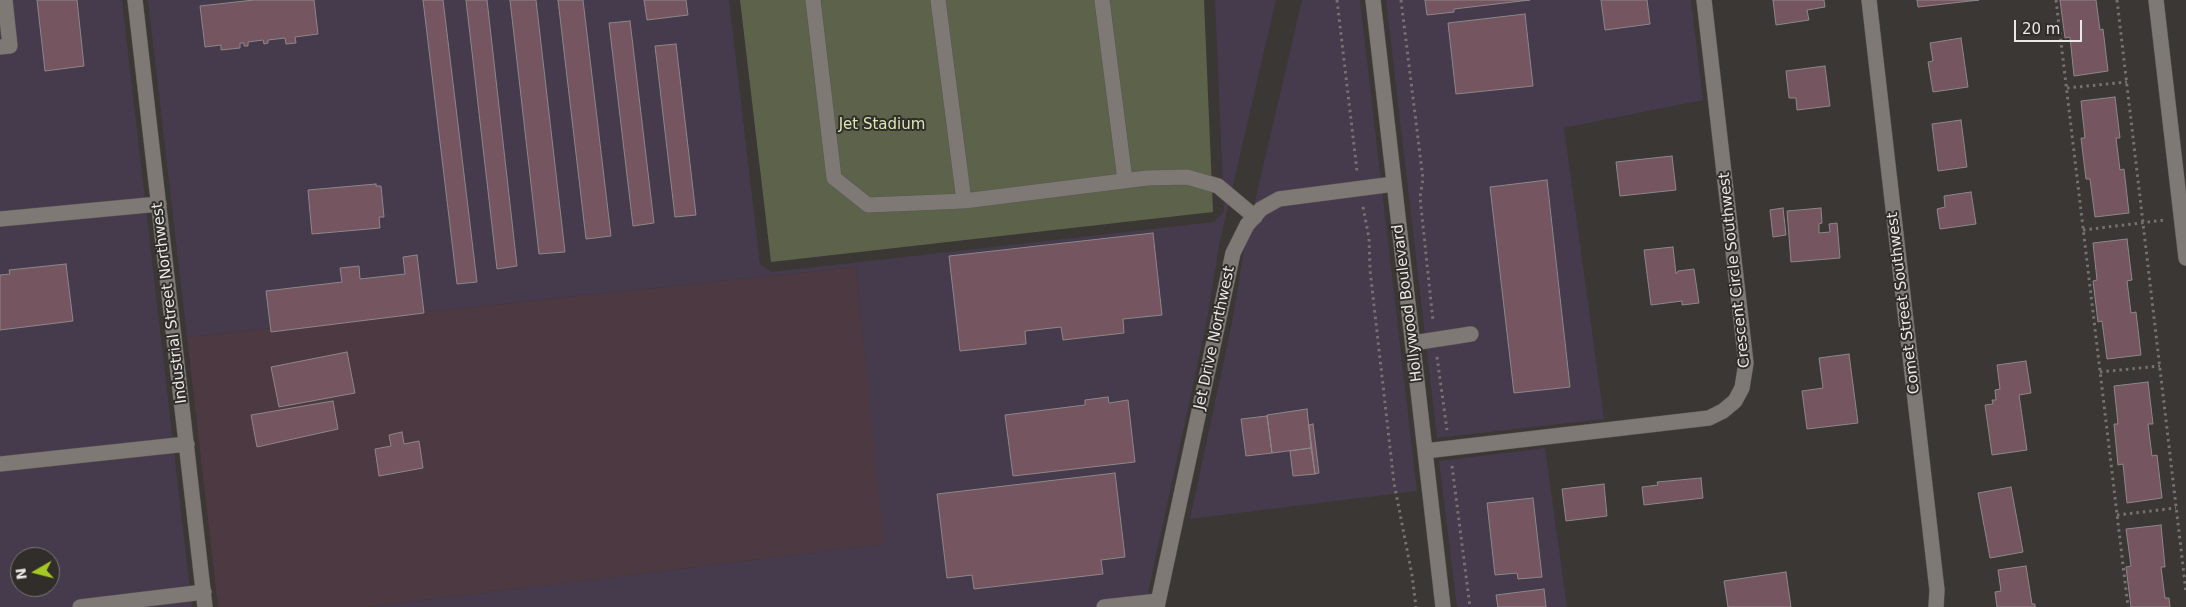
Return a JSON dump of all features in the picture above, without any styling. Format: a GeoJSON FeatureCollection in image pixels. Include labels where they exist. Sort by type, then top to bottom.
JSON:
{"type":"FeatureCollection","features":[{"type":"Feature","properties":{"kind":"street"},"geometry":{"type":"LineString","coordinates":[[0,47],[10,46],[5,0]]}},
{"type":"Feature","properties":{"kind":"street","name":"Industrial Street Northwest"},"geometry":{"type":"LineString","coordinates":[[135,0],[205,600]]}},
{"type":"Feature","properties":{"kind":"street"},"geometry":{"type":"LineString","coordinates":[[813,0],[834,178],[868,205],[964,201],[1125,180],[1187,177],[1218,186],[1255,217]]}},
{"type":"Feature","properties":{"kind":"street"},"geometry":{"type":"LineString","coordinates":[[938,0],[964,201]]}},
{"type":"Feature","properties":{"kind":"street"},"geometry":{"type":"LineString","coordinates":[[1102,0],[1125,180]]}},
{"type":"Feature","properties":{"kind":"street","name":"Hollywood Boulevard"},"geometry":{"type":"LineString","coordinates":[[1373,0],[1444,607]]}},
{"type":"Feature","properties":{"kind":"street","name":"Crescent Circle Southwest"},"geometry":{"type":"LineString","coordinates":[[1425,451],[1709,418],[1723,411],[1735,401],[1742,388],[1746,363],[1704,0]]}},
{"type":"Feature","properties":{"kind":"street","name":"Comet Street Southwest"},"geometry":{"type":"LineString","coordinates":[[1869,0],[1937,590],[1936,607]]}},
{"type":"Feature","properties":{"kind":"street"},"geometry":{"type":"LineString","coordinates":[[2156,0],[2186,258]]}},
{"type":"Feature","properties":{"kind":"street","name":"Jet Drive Northwest"},"geometry":{"type":"LineString","coordinates":[[1158,604],[1233,253],[1248,225],[1261,209],[1279,199],[1394,184]]}},
{"type":"Feature","properties":{"kind":"street"},"geometry":{"type":"LineString","coordinates":[[0,219],[159,204]]}},
{"type":"Feature","properties":{"kind":"street"},"geometry":{"type":"LineString","coordinates":[[1412,342],[1471,334]]}},
{"type":"Feature","properties":{"kind":"street"},"geometry":{"type":"LineString","coordinates":[[0,464],[187,444]]}},
{"type":"Feature","properties":{"kind":"street"},"geometry":{"type":"LineString","coordinates":[[80,607],[205,600]]}},
{"type":"Feature","properties":{"kind":"street"},"geometry":{"type":"LineString","coordinates":[[1104,607],[1158,604]]}},
{"type":"Feature","properties":{"kind":"path"},"geometry":{"type":"LineString","coordinates":[[1338,0],[1359,188],[1369,238],[1370,270],[1394,483],[1412,575],[1416,607]]}},
{"type":"Feature","properties":{"kind":"path"},"geometry":{"type":"LineString","coordinates":[[1401,0],[1422,179],[1420,197],[1435,339],[1470,607]]}},
{"type":"Feature","properties":{"kind":"path"},"geometry":{"type":"LineString","coordinates":[[2056,0],[2128,607]]}},
{"type":"Feature","properties":{"kind":"path"},"geometry":{"type":"LineString","coordinates":[[2117,0],[2186,592]]}},
{"type":"Feature","properties":{"kind":"path"},"geometry":{"type":"LineString","coordinates":[[2067,88],[2127,82]]}},
{"type":"Feature","properties":{"kind":"path"},"geometry":{"type":"LineString","coordinates":[[2083,230],[2167,219],[2182,222]]}},
{"type":"Feature","properties":{"kind":"path"},"geometry":{"type":"LineString","coordinates":[[2100,372],[2160,366]]}},
{"type":"Feature","properties":{"kind":"path"},"geometry":{"type":"LineString","coordinates":[[2117,515],[2176,508]]}},
{"type":"Feature","properties":{"kind":"path"},"geometry":{"type":"LineString","coordinates":[[2180,544],[2186,543]]}},
{"type":"Feature","properties":{"kind":"shaded area"},"geometry":{"type":"Polygon","coordinates":[[[0,0],[122,0],[192,607],[0,607],[0,0]]]}},
{"type":"Feature","properties":{"kind":"shaded area"},"geometry":{"type":"Polygon","coordinates":[[[148,0],[729,0],[760,264],[772,272],[1214,222],[1224,211],[1215,0],[1276,0],[1220,241],[1207,320],[1145,607],[367,607],[883,544],[856,267],[187,337],[148,0]]]}},
{"type":"Feature","properties":{"kind":"shaded area"},"geometry":{"type":"Polygon","coordinates":[[[1302,0],[1360,0],[1417,491],[1190,519],[1232,323],[1245,244],[1302,0]]]}},
{"type":"Feature","properties":{"kind":"shaded area"},"geometry":{"type":"Polygon","coordinates":[[[1386,0],[1691,0],[1703,100],[1564,128],[1604,419],[1437,438],[1386,0]]]}},
{"type":"Feature","properties":{"kind":"shaded area"},"geometry":{"type":"Polygon","coordinates":[[[856,267],[884,544],[368,607],[218,607],[187,337],[856,267]]]}},
{"type":"Feature","properties":{"kind":"shaded area"},"geometry":{"type":"Polygon","coordinates":[[[1545,448],[1567,607],[1457,607],[1439,461],[1545,448]]]}},
{"type":"Feature","properties":{"kind":"green space","name":"Jet Stadium"},"geometry":{"type":"Polygon","coordinates":[[[740,0],[1204,0],[1213,212],[771,262],[740,0]]]}},
{"type":"Feature","properties":{"kind":"building"},"geometry":{"type":"Polygon","coordinates":[[[37,0],[77,0],[84,66],[45,71],[37,0]]]}},
{"type":"Feature","properties":{"kind":"building"},"geometry":{"type":"Polygon","coordinates":[[[254,0],[314,0],[318,34],[295,37],[296,43],[286,44],[285,38],[268,40],[268,43],[264,44],[263,40],[248,42],[248,46],[240,43],[240,48],[221,50],[221,45],[205,47],[200,6],[254,0]]]}},
{"type":"Feature","properties":{"kind":"building"},"geometry":{"type":"Polygon","coordinates":[[[423,0],[443,0],[477,282],[457,284],[423,0]]]}},
{"type":"Feature","properties":{"kind":"building"},"geometry":{"type":"Polygon","coordinates":[[[466,0],[487,0],[517,266],[497,269],[466,0]]]}},
{"type":"Feature","properties":{"kind":"building"},"geometry":{"type":"Polygon","coordinates":[[[510,0],[536,0],[565,252],[539,254],[510,0]]]}},
{"type":"Feature","properties":{"kind":"building"},"geometry":{"type":"Polygon","coordinates":[[[558,0],[583,0],[611,236],[586,239],[558,0]]]}},
{"type":"Feature","properties":{"kind":"building"},"geometry":{"type":"Polygon","coordinates":[[[644,0],[686,0],[688,15],[647,20],[644,0]]]}},
{"type":"Feature","properties":{"kind":"building"},"geometry":{"type":"Polygon","coordinates":[[[1425,0],[1530,0],[1454,9],[1454,12],[1427,15],[1425,0]]]}},
{"type":"Feature","properties":{"kind":"building"},"geometry":{"type":"Polygon","coordinates":[[[1601,0],[1647,0],[1650,24],[1605,30],[1601,0]]]}},
{"type":"Feature","properties":{"kind":"building"},"geometry":{"type":"Polygon","coordinates":[[[1773,0],[1824,0],[1825,7],[1807,10],[1809,20],[1776,25],[1773,0]]]}},
{"type":"Feature","properties":{"kind":"building"},"geometry":{"type":"Polygon","coordinates":[[[1917,0],[1979,0],[1918,7],[1917,0]]]}},
{"type":"Feature","properties":{"kind":"building"},"geometry":{"type":"Polygon","coordinates":[[[2060,0],[2096,0],[2100,30],[2103,29],[2108,71],[2074,76],[2070,37],[2065,38],[2060,0]]]}},
{"type":"Feature","properties":{"kind":"building"},"geometry":{"type":"Polygon","coordinates":[[[1525,14],[1533,86],[1456,94],[1448,23],[1525,14]]]}},
{"type":"Feature","properties":{"kind":"building"},"geometry":{"type":"Polygon","coordinates":[[[630,21],[654,223],[633,226],[609,23],[630,21]]]}},
{"type":"Feature","properties":{"kind":"building"},"geometry":{"type":"Polygon","coordinates":[[[1961,38],[1968,87],[1933,92],[1928,62],[1933,61],[1930,43],[1961,38]]]}},
{"type":"Feature","properties":{"kind":"building"},"geometry":{"type":"Polygon","coordinates":[[[676,44],[696,215],[675,217],[655,46],[676,44]]]}},
{"type":"Feature","properties":{"kind":"building"},"geometry":{"type":"Polygon","coordinates":[[[1825,66],[1830,106],[1797,110],[1796,98],[1789,98],[1786,71],[1825,66]]]}},
{"type":"Feature","properties":{"kind":"building"},"geometry":{"type":"Polygon","coordinates":[[[2115,97],[2120,138],[2116,138],[2120,170],[2124,169],[2129,213],[2095,217],[2090,179],[2086,179],[2081,138],[2085,138],[2081,101],[2115,97]]]}},
{"type":"Feature","properties":{"kind":"building"},"geometry":{"type":"Polygon","coordinates":[[[1961,120],[1967,167],[1938,171],[1932,124],[1961,120]]]}},
{"type":"Feature","properties":{"kind":"building"},"geometry":{"type":"Polygon","coordinates":[[[1672,156],[1676,190],[1620,196],[1616,162],[1672,156]]]}},
{"type":"Feature","properties":{"kind":"building"},"geometry":{"type":"Polygon","coordinates":[[[1547,180],[1570,387],[1514,393],[1490,187],[1547,180]]]}},
{"type":"Feature","properties":{"kind":"building"},"geometry":{"type":"Polygon","coordinates":[[[376,184],[376,186],[381,186],[384,217],[379,217],[380,228],[312,234],[308,190],[376,184]]]}},
{"type":"Feature","properties":{"kind":"building"},"geometry":{"type":"Polygon","coordinates":[[[1971,192],[1976,224],[1940,229],[1937,209],[1945,207],[1944,196],[1971,192]]]}},
{"type":"Feature","properties":{"kind":"building"},"geometry":{"type":"Polygon","coordinates":[[[1783,208],[1786,235],[1773,237],[1770,210],[1783,208]]]}},
{"type":"Feature","properties":{"kind":"building"},"geometry":{"type":"Polygon","coordinates":[[[1821,208],[1822,223],[1819,224],[1819,233],[1830,232],[1829,224],[1837,223],[1840,258],[1791,262],[1787,211],[1821,208]]]}},
{"type":"Feature","properties":{"kind":"building"},"geometry":{"type":"Polygon","coordinates":[[[1153,233],[1162,315],[1123,319],[1124,333],[1063,340],[1061,327],[1025,331],[1026,344],[960,351],[949,256],[1153,233]]]}},
{"type":"Feature","properties":{"kind":"building"},"geometry":{"type":"Polygon","coordinates":[[[2127,239],[2132,280],[2127,281],[2131,313],[2136,312],[2141,355],[2107,359],[2102,321],[2098,322],[2093,281],[2097,280],[2093,243],[2127,239]]]}},
{"type":"Feature","properties":{"kind":"building"},"geometry":{"type":"Polygon","coordinates":[[[1673,247],[1676,274],[1678,271],[1694,269],[1699,303],[1682,305],[1682,301],[1651,305],[1644,250],[1673,247]]]}},
{"type":"Feature","properties":{"kind":"building"},"geometry":{"type":"Polygon","coordinates":[[[417,255],[424,313],[271,332],[266,291],[342,282],[340,268],[359,266],[360,279],[405,274],[403,257],[417,255]]]}},
{"type":"Feature","properties":{"kind":"building"},"geometry":{"type":"Polygon","coordinates":[[[66,264],[73,321],[0,330],[0,275],[10,274],[9,270],[66,264]]]}},
{"type":"Feature","properties":{"kind":"building"},"geometry":{"type":"Polygon","coordinates":[[[347,352],[355,393],[279,407],[271,367],[347,352]]]}},
{"type":"Feature","properties":{"kind":"building"},"geometry":{"type":"Polygon","coordinates":[[[1849,354],[1858,423],[1807,429],[1802,391],[1823,388],[1819,358],[1849,354]]]}},
{"type":"Feature","properties":{"kind":"building"},"geometry":{"type":"Polygon","coordinates":[[[2026,361],[2031,393],[2019,395],[2027,450],[1992,455],[1985,405],[1993,404],[1992,400],[1996,400],[1995,390],[2000,389],[1997,365],[2026,361]]]}},
{"type":"Feature","properties":{"kind":"building"},"geometry":{"type":"Polygon","coordinates":[[[2148,382],[2153,424],[2148,424],[2152,456],[2157,455],[2162,498],[2127,503],[2123,464],[2118,465],[2114,424],[2118,424],[2114,386],[2148,382]]]}},
{"type":"Feature","properties":{"kind":"building"},"geometry":{"type":"Polygon","coordinates":[[[1108,397],[1109,403],[1128,400],[1135,462],[1013,476],[1005,415],[1085,405],[1085,400],[1108,397]]]}},
{"type":"Feature","properties":{"kind":"building"},"geometry":{"type":"Polygon","coordinates":[[[333,401],[338,429],[257,447],[251,415],[333,401]]]}},
{"type":"Feature","properties":{"kind":"building"},"geometry":{"type":"Polygon","coordinates":[[[1307,409],[1311,448],[1272,453],[1267,415],[1307,409]]]}},
{"type":"Feature","properties":{"kind":"building"},"geometry":{"type":"Polygon","coordinates":[[[1267,416],[1272,453],[1246,456],[1241,419],[1267,416]]]}},
{"type":"Feature","properties":{"kind":"building"},"geometry":{"type":"Polygon","coordinates":[[[1313,424],[1319,473],[1315,474],[1309,425],[1313,424]]]}},
{"type":"Feature","properties":{"kind":"building"},"geometry":{"type":"Polygon","coordinates":[[[402,432],[404,444],[419,441],[423,468],[379,476],[375,449],[391,446],[389,435],[402,432]]]}},
{"type":"Feature","properties":{"kind":"building"},"geometry":{"type":"Polygon","coordinates":[[[1311,448],[1315,474],[1293,476],[1290,451],[1311,448]]]}},
{"type":"Feature","properties":{"kind":"building"},"geometry":{"type":"Polygon","coordinates":[[[1115,473],[1125,557],[1101,560],[1103,574],[974,589],[972,575],[947,578],[937,494],[1115,473]]]}},
{"type":"Feature","properties":{"kind":"building"},"geometry":{"type":"Polygon","coordinates":[[[1701,478],[1703,498],[1644,505],[1642,487],[1658,485],[1657,482],[1701,478]]]}},
{"type":"Feature","properties":{"kind":"building"},"geometry":{"type":"Polygon","coordinates":[[[1604,484],[1607,516],[1566,521],[1562,489],[1604,484]]]}},
{"type":"Feature","properties":{"kind":"building"},"geometry":{"type":"Polygon","coordinates":[[[2011,487],[2023,552],[1990,558],[1978,493],[2011,487]]]}},
{"type":"Feature","properties":{"kind":"building"},"geometry":{"type":"Polygon","coordinates":[[[1533,498],[1542,577],[1518,579],[1517,573],[1495,575],[1487,503],[1533,498]]]}},
{"type":"Feature","properties":{"kind":"building"},"geometry":{"type":"Polygon","coordinates":[[[2161,525],[2165,567],[2161,567],[2165,598],[2169,598],[2170,607],[2131,607],[2126,567],[2131,566],[2126,529],[2161,525]]]}},
{"type":"Feature","properties":{"kind":"building"},"geometry":{"type":"Polygon","coordinates":[[[2026,566],[2032,604],[2035,604],[2035,607],[1997,607],[1995,592],[2001,591],[1998,570],[2026,566]]]}},
{"type":"Feature","properties":{"kind":"building"},"geometry":{"type":"Polygon","coordinates":[[[1786,572],[1791,607],[1728,607],[1724,581],[1786,572]]]}},
{"type":"Feature","properties":{"kind":"building"},"geometry":{"type":"Polygon","coordinates":[[[1544,589],[1546,607],[1498,607],[1496,595],[1544,589]]]}}]}
